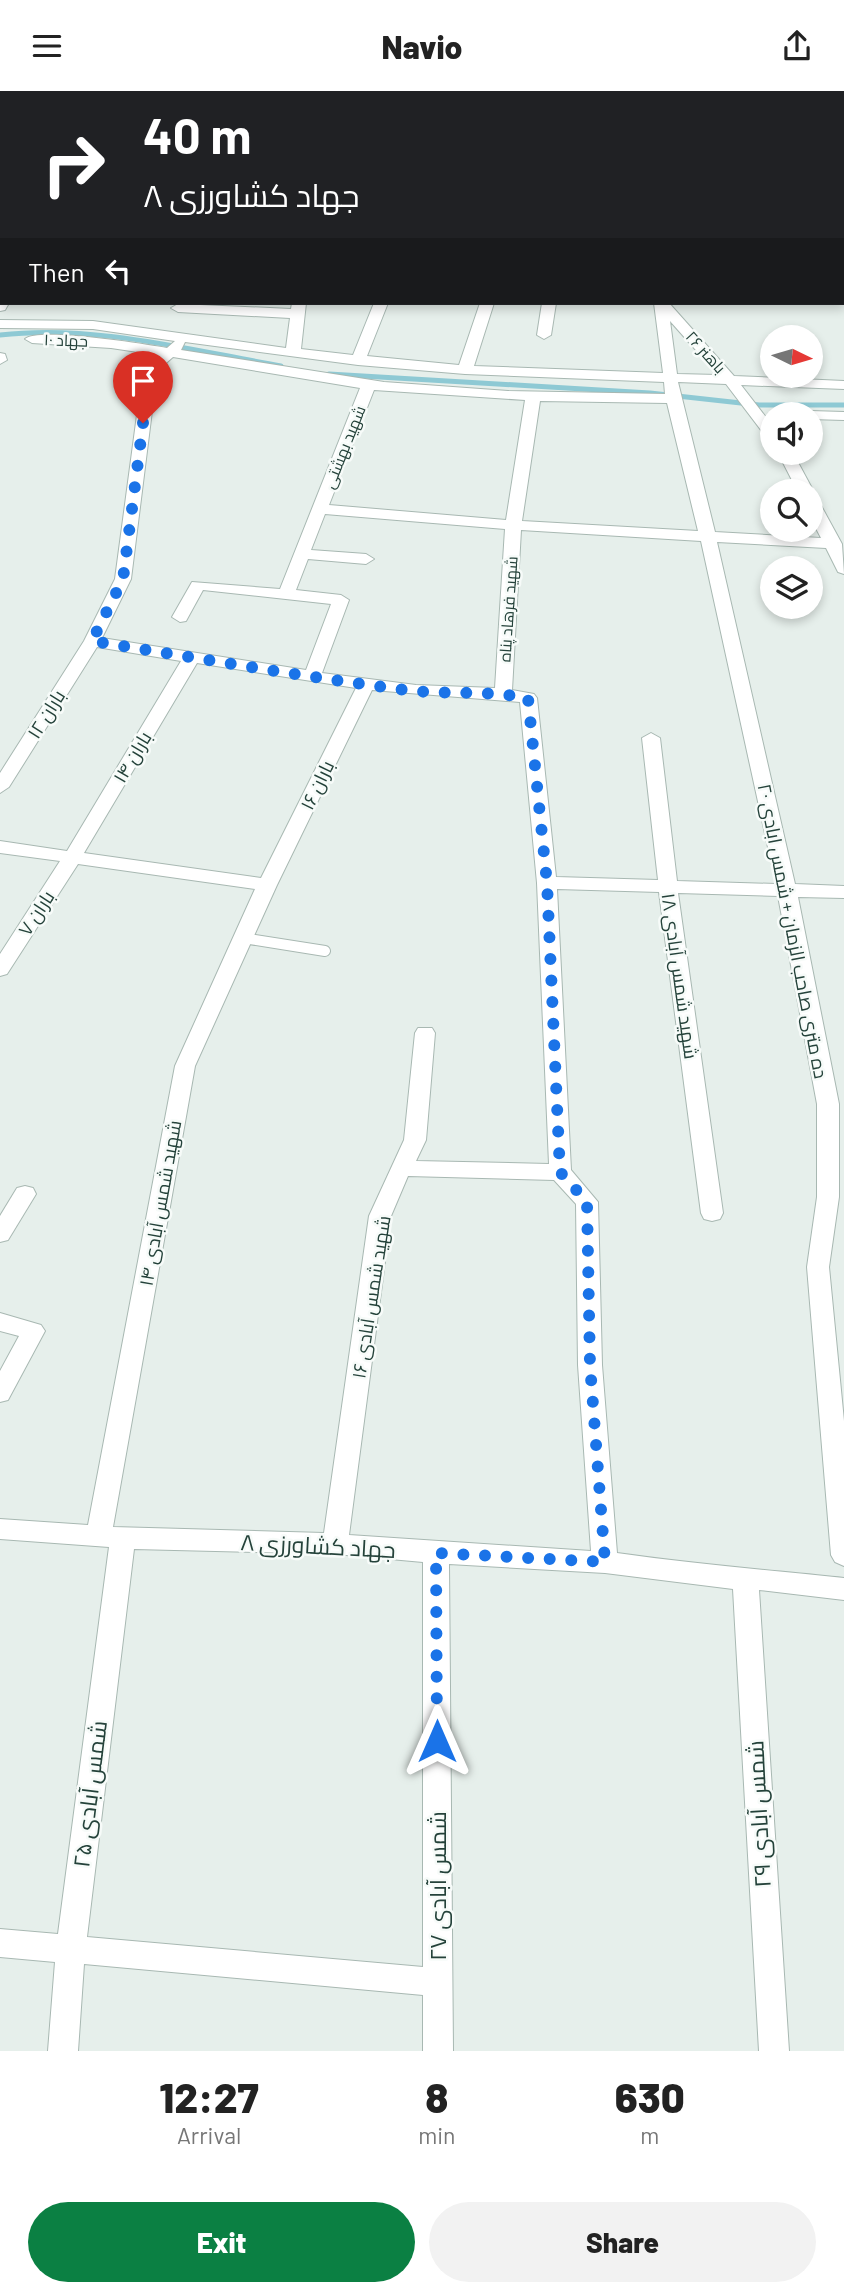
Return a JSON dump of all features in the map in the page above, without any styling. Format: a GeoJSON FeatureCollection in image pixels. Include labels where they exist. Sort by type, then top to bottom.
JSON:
{"type":"FeatureCollection","features":[{"type":"Feature","properties":{"kind":"street"},"geometry":{"type":"LineString","coordinates":[[358,361],[380,305]]}},
{"type":"Feature","properties":{"kind":"street"},"geometry":{"type":"LineString","coordinates":[[465,370],[486,305]]}},
{"type":"Feature","properties":{"kind":"street"},"geometry":{"type":"LineString","coordinates":[[544,335],[549,305]]}},
{"type":"Feature","properties":{"kind":"street","name":"ده متری صاحب الزمان + شمس ابادی ۲۰"},"geometry":{"type":"LineString","coordinates":[[661,305],[673,399],[709,538],[787,891],[828,1104],[828,1197],[818,1267],[844,1555]]}},
{"type":"Feature","properties":{"kind":"street","name":"باهنر ۲۶"},"geometry":{"type":"LineString","coordinates":[[663,305],[734,386],[844,385]]}},
{"type":"Feature","properties":{"kind":"street"},"geometry":{"type":"LineString","coordinates":[[178,308],[298,308],[293,353]]}},
{"type":"Feature","properties":{"kind":"street"},"geometry":{"type":"LineString","coordinates":[[0,324],[93,325],[358,361],[465,370],[669,377],[734,386],[760,420]]}},
{"type":"Feature","properties":{"kind":"street","name":"باران ۱۲"},"geometry":{"type":"LineString","coordinates":[[0,787],[92,641],[123,579],[150,370],[186,337]]}},
{"type":"Feature","properties":{"kind":"street","name":"جهاد ۱۰"},"geometry":{"type":"LineString","coordinates":[[0,338],[82,339],[173,351],[284,373],[369,384],[533,397],[673,399]]}},
{"type":"Feature","properties":{"kind":"street","name":"شهید بهشتی"},"geometry":{"type":"LineString","coordinates":[[286,594],[369,384]]}},
{"type":"Feature","properties":{"kind":"street","name":"شهید فرهاد پناه"},"geometry":{"type":"LineString","coordinates":[[503,693],[513,525],[533,397]]}},
{"type":"Feature","properties":{"kind":"street"},"geometry":{"type":"LineString","coordinates":[[753,412],[760,413]]}},
{"type":"Feature","properties":{"kind":"street"},"geometry":{"type":"LineString","coordinates":[[823,415],[844,416]]}},
{"type":"Feature","properties":{"kind":"street"},"geometry":{"type":"LineString","coordinates":[[319,509],[513,525],[834,544]]}},
{"type":"Feature","properties":{"kind":"street"},"geometry":{"type":"LineString","coordinates":[[823,524],[844,569]]}},
{"type":"Feature","properties":{"kind":"street"},"geometry":{"type":"LineString","coordinates":[[301,554],[366,559]]}},
{"type":"Feature","properties":{"kind":"street"},"geometry":{"type":"LineString","coordinates":[[180,618],[198,585],[341,600],[312,676]]}},
{"type":"Feature","properties":{"kind":"street"},"geometry":{"type":"LineString","coordinates":[[92,641],[366,685],[437,694],[503,693],[528,698],[547,883],[560,1172],[587,1202],[590,1365],[605,1562]]}},
{"type":"Feature","properties":{"kind":"street","name":"باران ۱۴"},"geometry":{"type":"LineString","coordinates":[[72,858],[192,657]]}},
{"type":"Feature","properties":{"kind":"street","name":"باران ۱۶"},"geometry":{"type":"LineString","coordinates":[[267,885],[366,685]]}},
{"type":"Feature","properties":{"kind":"street","name":"شهید شمس آبادی ۱۸"},"geometry":{"type":"LineString","coordinates":[[651,738],[668,888],[712,1213]]}},
{"type":"Feature","properties":{"kind":"street"},"geometry":{"type":"LineString","coordinates":[[0,847],[267,885]]}},
{"type":"Feature","properties":{"kind":"street","name":"باران ۷"},"geometry":{"type":"LineString","coordinates":[[0,969],[72,858]]}},
{"type":"Feature","properties":{"kind":"street"},"geometry":{"type":"LineString","coordinates":[[547,883],[844,892]]}},
{"type":"Feature","properties":{"kind":"street","name":"شهید شمس آبادی ۱۴"},"geometry":{"type":"LineString","coordinates":[[111,1537],[185,1066],[267,885]]}},
{"type":"Feature","properties":{"kind":"street","name":"شهید شمس آبادی ۱۶"},"geometry":{"type":"LineString","coordinates":[[335,1543],[380,1216],[415,1140],[425,1033]]}},
{"type":"Feature","properties":{"kind":"street"},"geometry":{"type":"LineString","coordinates":[[401,1168],[560,1172]]}},
{"type":"Feature","properties":{"kind":"street"},"geometry":{"type":"LineString","coordinates":[[0,1234],[24,1194]]}},
{"type":"Feature","properties":{"kind":"street"},"geometry":{"type":"LineString","coordinates":[[0,1322],[33,1331],[0,1393]]}},
{"type":"Feature","properties":{"kind":"street","name":"جهاد کشاورزی ۸"},"geometry":{"type":"LineString","coordinates":[[0,1529],[111,1537],[335,1543],[436,1553],[605,1562],[718,1578],[745,1578],[844,1589]]}},
{"type":"Feature","properties":{"kind":"street","name":"شمس آبادی ۲۵"},"geometry":{"type":"LineString","coordinates":[[63,2051],[111,1537]]}},
{"type":"Feature","properties":{"kind":"street","name":"شمس آبادی ۲۷"},"geometry":{"type":"LineString","coordinates":[[436,1553],[438,2051]]}},
{"type":"Feature","properties":{"kind":"street","name":"شمس آبادی ۲۹"},"geometry":{"type":"LineString","coordinates":[[745,1578],[774,2051]]}},
{"type":"Feature","properties":{"kind":"street"},"geometry":{"type":"LineString","coordinates":[[0,1943],[438,1982]]}},
{"type":"Feature","properties":{"kind":"lane"},"geometry":{"type":"LineString","coordinates":[[243,938],[325,951]]}},
{"type":"Feature","properties":{"kind":"waterway"},"geometry":{"type":"LineString","coordinates":[[0,335],[70,333],[106,336],[177,346],[281,366]]}},
{"type":"Feature","properties":{"kind":"waterway"},"geometry":{"type":"LineString","coordinates":[[329,374],[650,393],[759,405],[844,405]]}},
{"type":"Feature","properties":{"kind":"route"},"geometry":{"type":"LineString","coordinates":[[143,423],[123,579],[92,641],[366,685],[437,694],[503,693],[528,698],[547,883],[560,1172],[587,1202],[590,1365],[605,1562],[436,1553],[437,1741]]}}]}
